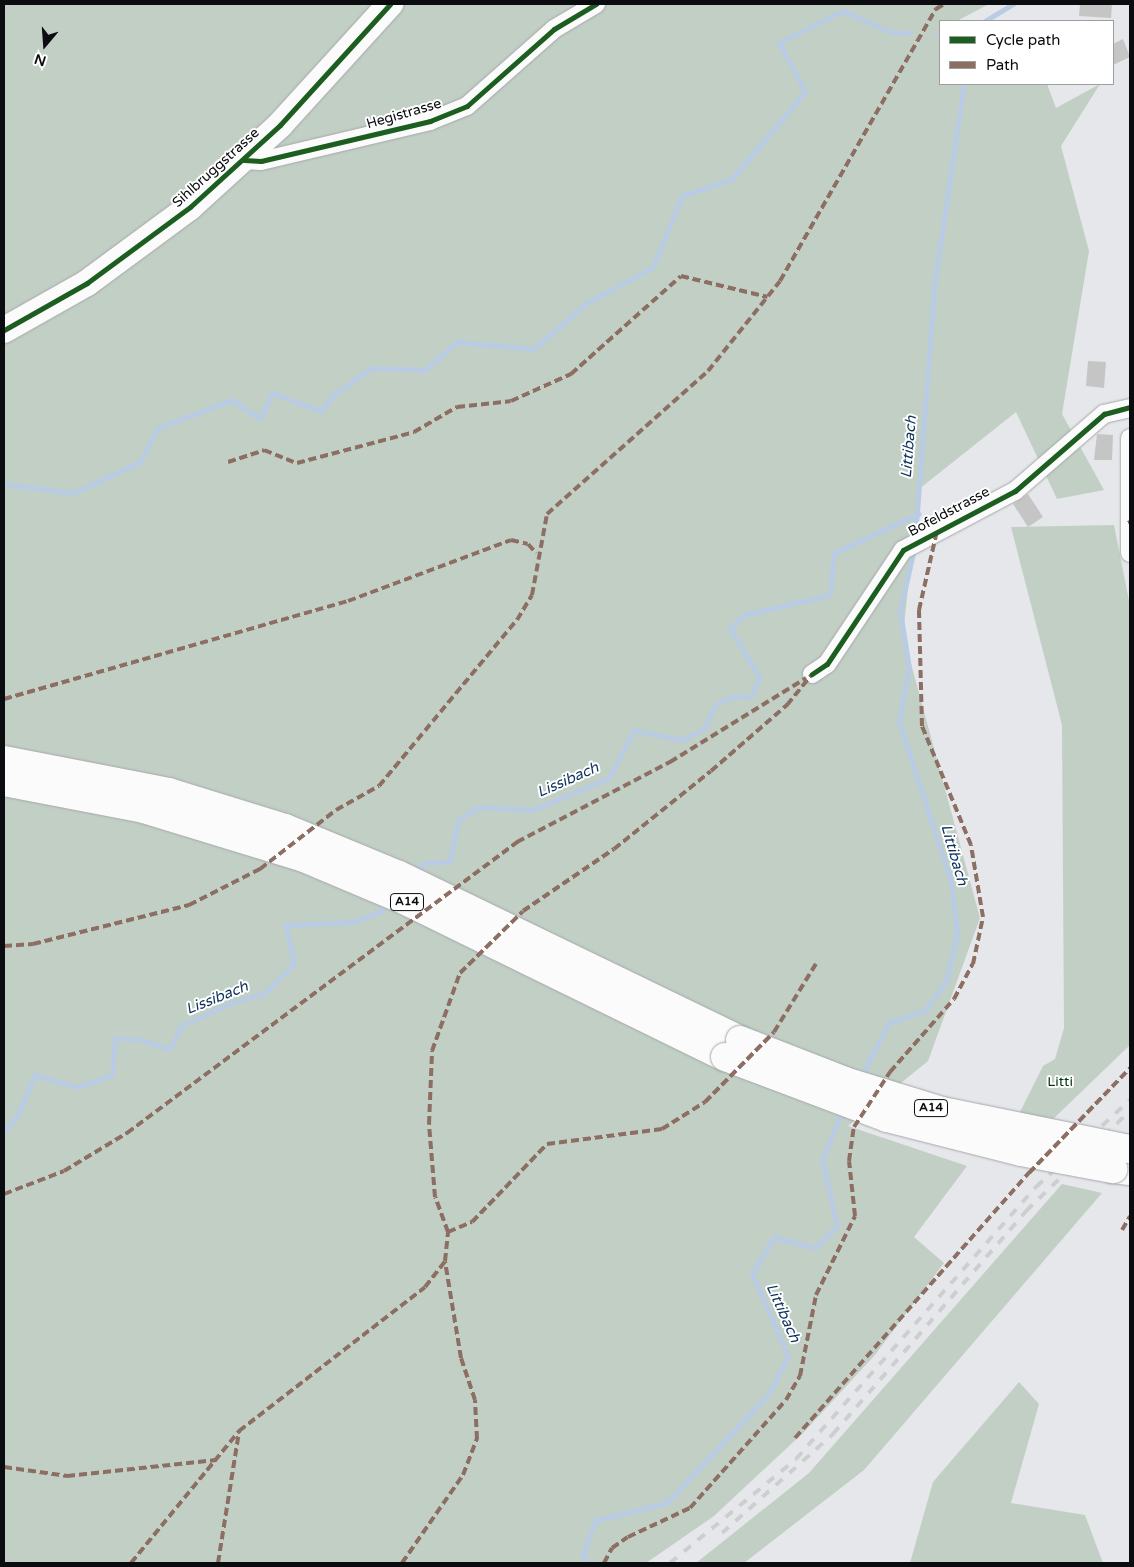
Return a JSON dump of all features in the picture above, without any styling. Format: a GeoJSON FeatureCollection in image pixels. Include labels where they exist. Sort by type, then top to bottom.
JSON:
{"type":"FeatureCollection","features":[{"type":"Feature","properties":{"kind":"highway","name":"A14"},"geometry":{"type":"LineString","coordinates":[[4,760],[169,792],[276,837],[408,902],[551,961],[732,1049],[887,1118],[1021,1152],[1126,1159]]}},
{"type":"Feature","properties":{"kind":"highway","name":"A14"},"geometry":{"type":"LineString","coordinates":[[4,782],[276,837]]}},
{"type":"Feature","properties":{"kind":"main road","name":"Sihlbruggstrasse"},"geometry":{"type":"LineString","coordinates":[[4,330],[146,242],[244,160],[390,4]]}},
{"type":"Feature","properties":{"kind":"street","name":"Hegistrasse"},"geometry":{"type":"LineString","coordinates":[[244,160],[261,161],[430,122],[467,106],[554,29],[596,4]]}},
{"type":"Feature","properties":{"kind":"street"},"geometry":{"type":"LineString","coordinates":[[1130,408],[1130,419]]}},
{"type":"Feature","properties":{"kind":"street","name":"Bofeldstrasse"},"geometry":{"type":"LineString","coordinates":[[812,674],[827,664],[903,550],[926,536],[1015,491],[1104,414],[1130,408]]}},
{"type":"Feature","properties":{"kind":"street"},"geometry":{"type":"LineString","coordinates":[[1130,438],[1130,553]]}},
{"type":"Feature","properties":{"kind":"green space"},"geometry":{"type":"Polygon","coordinates":[[[4,4],[989,4],[959,20],[939,20],[939,85],[1047,85],[1056,108],[1099,85],[1061,146],[1089,251],[1062,414],[1104,490],[1057,499],[1016,412],[919,489],[903,634],[980,918],[928,1061],[848,1126],[967,1166],[914,1237],[944,1263],[874,1356],[803,1433],[714,1516],[646,1563],[4,1563],[4,4]]]}},
{"type":"Feature","properties":{"kind":"green space","name":"Litti"},"geometry":{"type":"Polygon","coordinates":[[[1114,525],[1130,606],[1130,1045],[1052,1120],[1019,1114],[1043,1066],[1055,1059],[1064,1028],[1062,725],[1011,527],[1114,525]]]}},
{"type":"Feature","properties":{"kind":"green space"},"geometry":{"type":"Polygon","coordinates":[[[1062,1184],[1102,1193],[864,1470],[744,1563],[696,1563],[809,1473],[1062,1184]]]}},
{"type":"Feature","properties":{"kind":"green space"},"geometry":{"type":"Polygon","coordinates":[[[1019,1382],[1039,1404],[1011,1503],[1085,1515],[1103,1563],[910,1563],[933,1482],[1019,1382]]]}},
{"type":"Feature","properties":{"kind":"building"},"geometry":{"type":"Polygon","coordinates":[[[1080,4],[1112,4],[1111,18],[1079,16],[1080,4]]]}},
{"type":"Feature","properties":{"kind":"building"},"geometry":{"type":"Polygon","coordinates":[[[1123,39],[1130,57],[1114,65],[1114,44],[1123,39]]]}},
{"type":"Feature","properties":{"kind":"building"},"geometry":{"type":"Polygon","coordinates":[[[1088,361],[1106,362],[1104,388],[1086,386],[1088,361]]]}},
{"type":"Feature","properties":{"kind":"building"},"geometry":{"type":"Polygon","coordinates":[[[1097,434],[1113,435],[1112,460],[1094,460],[1097,434]]]}},
{"type":"Feature","properties":{"kind":"building"},"geometry":{"type":"Polygon","coordinates":[[[1028,494],[1043,517],[1028,527],[1013,504],[1028,494]]]}},
{"type":"Feature","properties":{"kind":"waterway","name":"Littibach"},"geometry":{"type":"LineString","coordinates":[[987,20],[1013,4]]}},
{"type":"Feature","properties":{"kind":"waterway"},"geometry":{"type":"LineString","coordinates":[[4,484],[73,493],[140,462],[158,428],[232,400],[260,418],[273,393],[321,411],[335,394],[372,368],[425,370],[457,342],[534,349],[587,303],[653,267],[682,196],[732,179],[805,92],[779,43],[843,11],[891,32],[909,33]]}},
{"type":"Feature","properties":{"kind":"waterway","name":"Littibach"},"geometry":{"type":"LineString","coordinates":[[915,538],[935,280],[964,85]]}},
{"type":"Feature","properties":{"kind":"waterway","name":"Lissibach"},"geometry":{"type":"LineString","coordinates":[[415,873],[424,863],[450,861],[458,821],[479,807],[533,810],[609,778],[634,730],[682,740],[704,729],[716,704],[736,696],[751,697],[759,677],[730,629],[744,615],[830,595],[834,553],[918,514]]}},
{"type":"Feature","properties":{"kind":"waterway","name":"Littibach"},"geometry":{"type":"LineString","coordinates":[[861,1076],[889,1023],[925,1010],[946,982],[957,935],[951,882],[899,722],[909,668],[900,611],[914,549]]}},
{"type":"Feature","properties":{"kind":"waterway","name":"Lissibach"},"geometry":{"type":"LineString","coordinates":[[4,1132],[18,1115],[35,1075],[78,1087],[112,1075],[115,1038],[142,1040],[170,1049],[181,1026],[231,1003],[265,993],[294,964],[286,925],[353,922],[381,911],[388,903]]}},
{"type":"Feature","properties":{"kind":"waterway","name":"Littibach"},"geometry":{"type":"LineString","coordinates":[[587,1563],[583,1555],[596,1520],[667,1503],[770,1392],[788,1356],[752,1274],[774,1237],[815,1248],[837,1226],[822,1160],[842,1112]]}},
{"type":"Feature","properties":{"kind":"railway"},"geometry":{"type":"LineString","coordinates":[[670,1563],[796,1459],[1036,1187],[1130,1100]]}},
{"type":"Feature","properties":{"kind":"railway"},"geometry":{"type":"LineString","coordinates":[[722,1533],[833,1434],[1026,1211],[1130,1111]]}},
{"type":"Feature","properties":{"kind":"marked path"},"geometry":{"type":"LineString","coordinates":[[4,946],[33,944],[189,905],[260,869],[336,810],[379,786],[517,620],[532,595],[547,514],[708,371],[780,281],[936,9],[944,4]]}},
{"type":"Feature","properties":{"kind":"marked path"},"geometry":{"type":"LineString","coordinates":[[228,462],[264,450],[297,463],[414,432],[457,407],[511,401],[571,374],[681,276],[768,297]]}},
{"type":"Feature","properties":{"kind":"marked path"},"geometry":{"type":"LineString","coordinates":[[604,1563],[612,1548],[628,1537],[690,1508],[786,1400],[800,1376],[816,1295],[855,1216],[849,1161],[854,1127],[890,1072],[954,999],[973,964],[983,917],[971,845],[922,726],[919,610],[937,531]]}},
{"type":"Feature","properties":{"kind":"marked path"},"geometry":{"type":"LineString","coordinates":[[4,699],[348,601],[511,540],[528,544],[536,553]]}},
{"type":"Feature","properties":{"kind":"marked path"},"geometry":{"type":"LineString","coordinates":[[131,1563],[239,1431],[425,1287],[445,1261],[448,1232],[435,1197],[429,1124],[432,1051],[460,973],[523,911],[614,849],[711,771],[787,705],[812,674]]}},
{"type":"Feature","properties":{"kind":"marked path"},"geometry":{"type":"LineString","coordinates":[[4,1194],[64,1171],[127,1133],[517,842],[670,762],[806,678]]}},
{"type":"Feature","properties":{"kind":"marked path"},"geometry":{"type":"LineString","coordinates":[[448,1232],[472,1222],[547,1144],[662,1129],[705,1102],[774,1032],[817,962]]}},
{"type":"Feature","properties":{"kind":"marked path"},"geometry":{"type":"LineString","coordinates":[[795,1438],[1029,1173],[1130,1068]]}},
{"type":"Feature","properties":{"kind":"marked path"},"geometry":{"type":"LineString","coordinates":[[1122,1230],[1130,1216]]}},
{"type":"Feature","properties":{"kind":"marked path"},"geometry":{"type":"LineString","coordinates":[[402,1563],[463,1475],[477,1439],[475,1400],[461,1358],[445,1261]]}},
{"type":"Feature","properties":{"kind":"marked path"},"geometry":{"type":"LineString","coordinates":[[218,1563],[239,1432]]}},
{"type":"Feature","properties":{"kind":"marked path"},"geometry":{"type":"LineString","coordinates":[[4,1467],[67,1476],[216,1460]]}},
{"type":"Feature","properties":{"kind":"cycle path"},"geometry":{"type":"LineString","coordinates":[[4,330],[87,283],[190,207],[280,125],[390,4]]}},
{"type":"Feature","properties":{"kind":"cycle path"},"geometry":{"type":"LineString","coordinates":[[244,160],[261,161],[430,121],[467,106],[554,29],[596,4]]}},
{"type":"Feature","properties":{"kind":"cycle path"},"geometry":{"type":"LineString","coordinates":[[812,674],[827,664],[903,550],[1015,491],[1104,414],[1130,407]]}}]}
